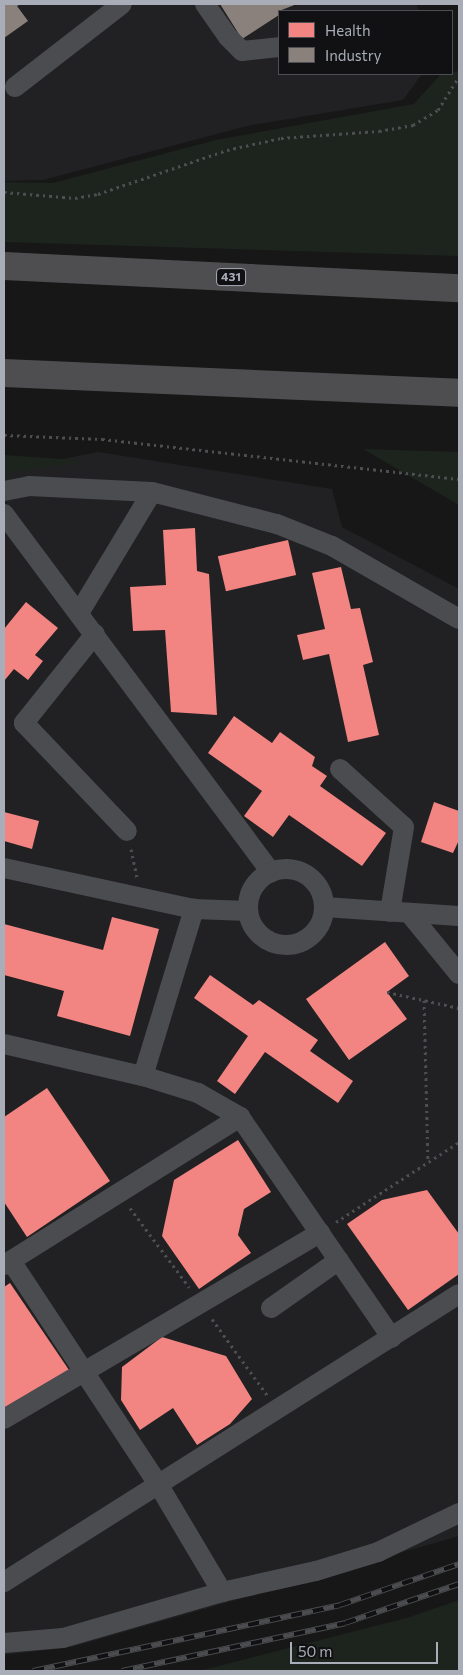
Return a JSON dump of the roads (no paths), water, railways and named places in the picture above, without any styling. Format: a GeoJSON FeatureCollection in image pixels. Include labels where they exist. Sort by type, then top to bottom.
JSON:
{"type":"FeatureCollection","features":[{"type":"Feature","properties":{"kind":"highway","name":"431"},"geometry":{"type":"LineString","coordinates":[[4,266],[459,288]]}},
{"type":"Feature","properties":{"kind":"highway"},"geometry":{"type":"LineString","coordinates":[[4,373],[459,393]]}},
{"type":"Feature","properties":{"kind":"street"},"geometry":{"type":"LineString","coordinates":[[15,87],[122,4]]}},
{"type":"Feature","properties":{"kind":"street"},"geometry":{"type":"LineString","coordinates":[[205,4],[228,37],[242,51],[278,47]]}},
{"type":"Feature","properties":{"kind":"street"},"geometry":{"type":"LineString","coordinates":[[4,491],[29,486],[152,492],[277,524],[332,546],[459,619]]}},
{"type":"Feature","properties":{"kind":"street"},"geometry":{"type":"LineString","coordinates":[[79,613],[152,492]]}},
{"type":"Feature","properties":{"kind":"street"},"geometry":{"type":"LineString","coordinates":[[4,514],[271,872]]}},
{"type":"Feature","properties":{"kind":"street"},"geometry":{"type":"LineString","coordinates":[[95,634],[24,723],[127,831]]}},
{"type":"Feature","properties":{"kind":"street"},"geometry":{"type":"LineString","coordinates":[[340,769],[404,827],[400,912],[459,974]]}},
{"type":"Feature","properties":{"kind":"street"},"geometry":{"type":"LineString","coordinates":[[4,868],[194,908],[248,911]]}},
{"type":"Feature","properties":{"kind":"street"},"geometry":{"type":"LineString","coordinates":[[295,870],[306,874],[322,894],[324,907],[316,931],[294,944],[269,941],[259,934],[248,911],[253,888],[271,872],[295,870]]}},
{"type":"Feature","properties":{"kind":"street"},"geometry":{"type":"LineString","coordinates":[[324,907],[459,916]]}},
{"type":"Feature","properties":{"kind":"street"},"geometry":{"type":"LineString","coordinates":[[143,1076],[194,908]]}},
{"type":"Feature","properties":{"kind":"street"},"geometry":{"type":"LineString","coordinates":[[4,1044],[143,1076],[198,1093],[240,1117],[392,1338]]}},
{"type":"Feature","properties":{"kind":"street"},"geometry":{"type":"LineString","coordinates":[[222,1592],[158,1484],[85,1373],[8,1263],[240,1117]]}},
{"type":"Feature","properties":{"kind":"street"},"geometry":{"type":"LineString","coordinates":[[4,1420],[320,1233]]}},
{"type":"Feature","properties":{"kind":"street"},"geometry":{"type":"LineString","coordinates":[[271,1308],[339,1260]]}},
{"type":"Feature","properties":{"kind":"street"},"geometry":{"type":"LineString","coordinates":[[4,1582],[459,1294]]}},
{"type":"Feature","properties":{"kind":"street"},"geometry":{"type":"LineString","coordinates":[[4,1643],[63,1638],[222,1592],[316,1571],[378,1552],[459,1513]]}},
{"type":"Feature","properties":{"kind":"railway"},"geometry":{"type":"LineString","coordinates":[[33,1671],[340,1605],[459,1564]]}},
{"type":"Feature","properties":{"kind":"railway"},"geometry":{"type":"LineString","coordinates":[[122,1671],[345,1623],[459,1584]]}}]}
